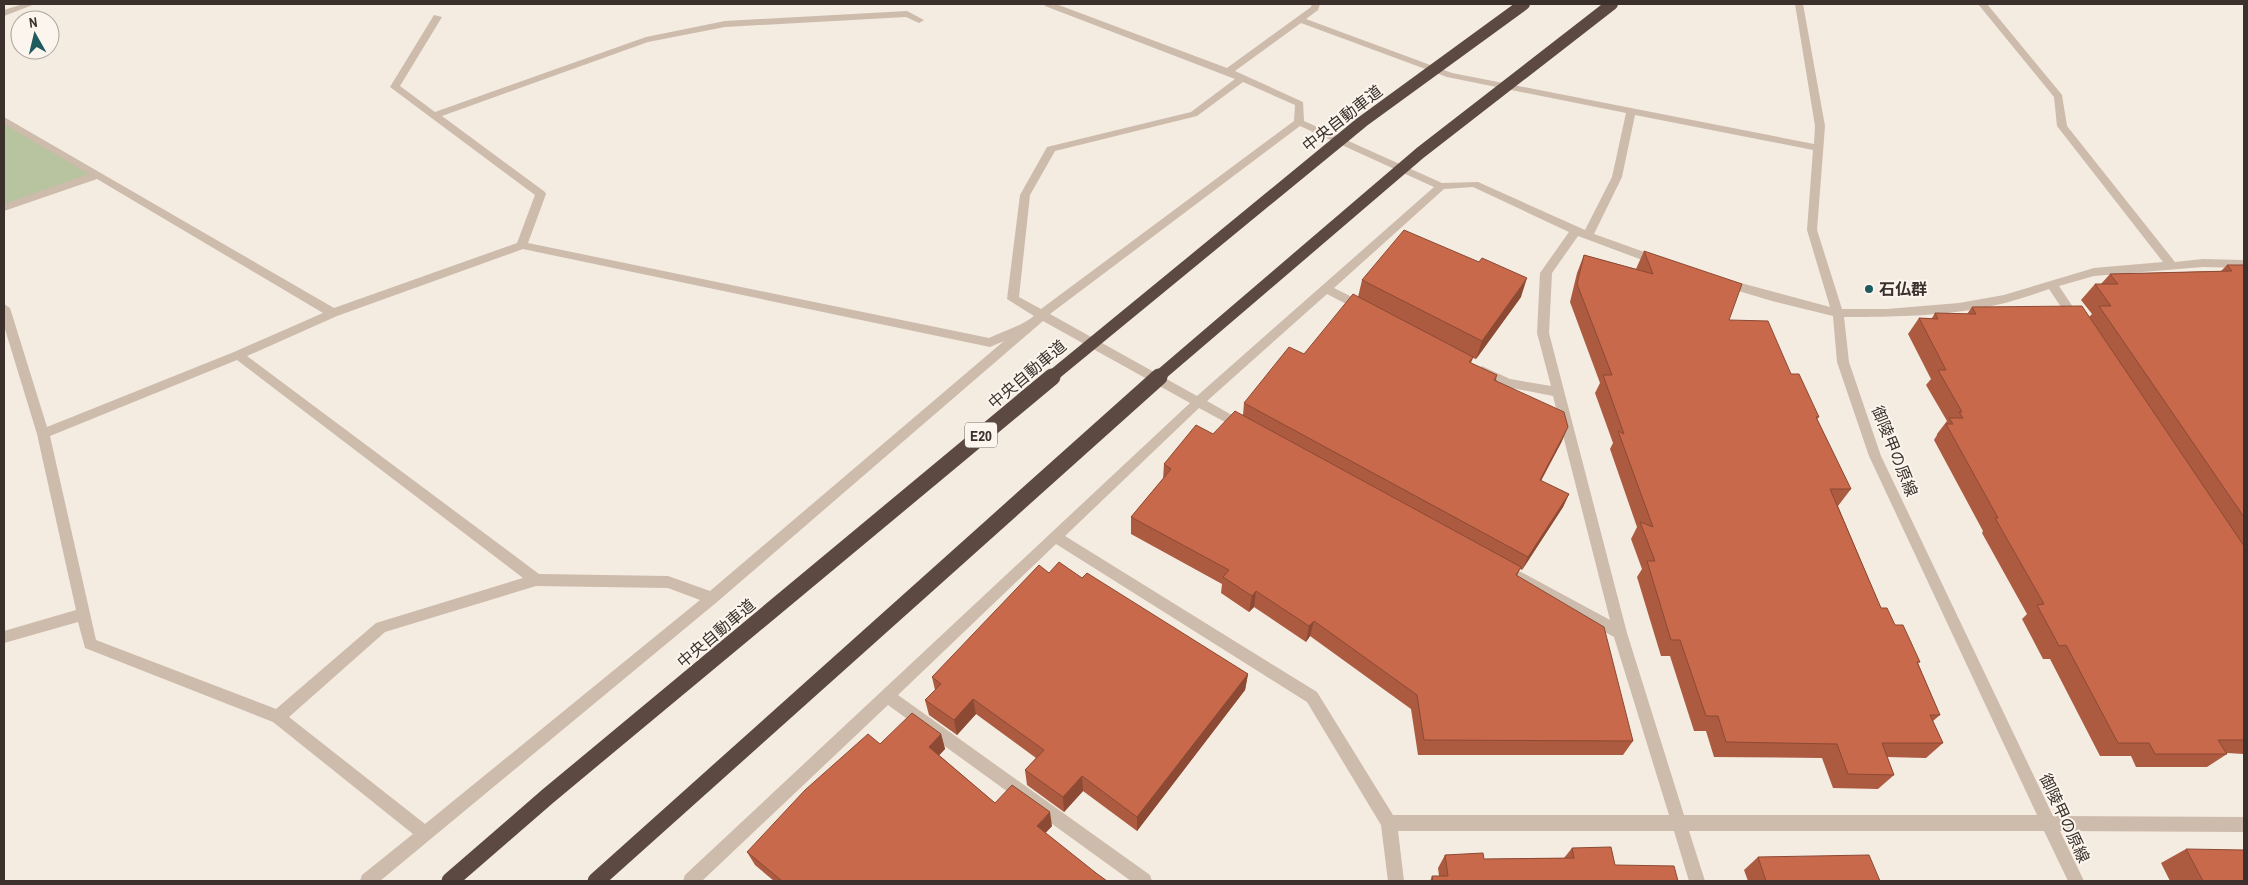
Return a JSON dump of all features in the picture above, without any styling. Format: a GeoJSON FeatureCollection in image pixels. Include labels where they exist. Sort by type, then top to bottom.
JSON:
{"type":"FeatureCollection","features":[{"type":"Feature","properties":{"kind":"highway","name":"中央自動車道"},"geometry":{"type":"LineString","coordinates":[[450,881],[548,796],[1061,368],[1339,141],[1524,4]]}},
{"type":"Feature","properties":{"kind":"highway"},"geometry":{"type":"LineString","coordinates":[[596,881],[1146,387],[1420,154],[1612,4]]}},
{"type":"Feature","properties":{"kind":"street"},"geometry":{"type":"LineString","coordinates":[[4,13],[31,4]]}},
{"type":"Feature","properties":{"kind":"street"},"geometry":{"type":"LineString","coordinates":[[368,881],[712,598],[1043,314],[1299,122],[1300,104],[1228,72],[1048,4]]}},
{"type":"Feature","properties":{"kind":"street"},"geometry":{"type":"LineString","coordinates":[[1228,72],[1315,8],[1316,4]]}},
{"type":"Feature","properties":{"kind":"street","name":"御陵甲の原線"},"geometry":{"type":"LineString","coordinates":[[1799,4],[1820,126],[1812,230],[1838,313],[1843,362],[1875,456],[2076,881]]}},
{"type":"Feature","properties":{"kind":"street"},"geometry":{"type":"LineString","coordinates":[[1982,4],[2058,98],[2062,126],[2172,266]]}},
{"type":"Feature","properties":{"kind":"street"},"geometry":{"type":"LineString","coordinates":[[436,115],[646,40],[725,24],[907,14],[919,20]]}},
{"type":"Feature","properties":{"kind":"street"},"geometry":{"type":"LineString","coordinates":[[437,17],[395,87],[436,115],[541,194],[522,245]]}},
{"type":"Feature","properties":{"kind":"street"},"geometry":{"type":"LineString","coordinates":[[1300,19],[1450,76],[1818,148]]}},
{"type":"Feature","properties":{"kind":"street"},"geometry":{"type":"LineString","coordinates":[[1242,78],[1194,114],[1051,149],[1025,195],[1013,299],[1250,430]]}},
{"type":"Feature","properties":{"kind":"street"},"geometry":{"type":"LineString","coordinates":[[1631,111],[1617,178],[1582,233],[1546,273],[1543,333],[1620,633],[1698,881]]}},
{"type":"Feature","properties":{"kind":"street"},"geometry":{"type":"LineString","coordinates":[[4,120],[333,313]]}},
{"type":"Feature","properties":{"kind":"street"},"geometry":{"type":"LineString","coordinates":[[1299,122],[1441,186],[1474,184],[1582,233],[1669,264]]}},
{"type":"Feature","properties":{"kind":"street"},"geometry":{"type":"LineString","coordinates":[[4,208],[97,176]]}},
{"type":"Feature","properties":{"kind":"street"},"geometry":{"type":"LineString","coordinates":[[691,881],[1198,402],[1441,186]]}},
{"type":"Feature","properties":{"kind":"street"},"geometry":{"type":"LineString","coordinates":[[43,434],[238,355],[333,313],[522,245],[990,344],[1043,314]]}},
{"type":"Feature","properties":{"kind":"street"},"geometry":{"type":"LineString","coordinates":[[1716,280],[1772,298],[1838,313],[1886,313],[1959,307],[2004,299],[2053,286],[2094,272],[2203,263],[2244,264]]}},
{"type":"Feature","properties":{"kind":"street"},"geometry":{"type":"LineString","coordinates":[[2053,286],[2080,327]]}},
{"type":"Feature","properties":{"kind":"street"},"geometry":{"type":"LineString","coordinates":[[1324,288],[1377,315]]}},
{"type":"Feature","properties":{"kind":"street"},"geometry":{"type":"LineString","coordinates":[[4,308],[43,434],[90,644],[278,717],[425,834]]}},
{"type":"Feature","properties":{"kind":"street"},"geometry":{"type":"LineString","coordinates":[[238,355],[536,580]]}},
{"type":"Feature","properties":{"kind":"street"},"geometry":{"type":"LineString","coordinates":[[1472,365],[1507,383],[1558,392]]}},
{"type":"Feature","properties":{"kind":"street"},"geometry":{"type":"LineString","coordinates":[[1055,537],[1312,697],[1389,823],[1396,881]]}},
{"type":"Feature","properties":{"kind":"street"},"geometry":{"type":"LineString","coordinates":[[1500,567],[1620,633]]}},
{"type":"Feature","properties":{"kind":"street"},"geometry":{"type":"LineString","coordinates":[[278,717],[381,627],[536,580],[668,582],[712,598]]}},
{"type":"Feature","properties":{"kind":"street"},"geometry":{"type":"LineString","coordinates":[[4,637],[84,614]]}},
{"type":"Feature","properties":{"kind":"street"},"geometry":{"type":"LineString","coordinates":[[887,696],[1144,881]]}},
{"type":"Feature","properties":{"kind":"street"},"geometry":{"type":"LineString","coordinates":[[1389,823],[2047,823],[2244,825]]}},
{"type":"Feature","properties":{"kind":"green space"},"geometry":{"type":"Polygon","coordinates":[[[4,120],[97,175],[4,208],[4,120]]]}},
{"type":"Feature","properties":{"kind":"building"},"geometry":{"type":"Polygon","coordinates":[[[1404,230],[1479,262],[1482,258],[1527,278],[1482,341],[1362,280],[1404,230]]]}},
{"type":"Feature","properties":{"kind":"building"},"geometry":{"type":"Polygon","coordinates":[[[1644,251],[1742,284],[1729,320],[1768,321],[1791,374],[1799,374],[1819,417],[1816,417],[1851,489],[1830,489],[1881,608],[1887,608],[1895,625],[1903,625],[1920,662],[1917,662],[1940,715],[1930,715],[1943,743],[1882,743],[1894,775],[1848,774],[1837,744],[1726,742],[1718,716],[1706,716],[1680,640],[1671,640],[1647,561],[1655,561],[1640,522],[1653,527],[1618,431],[1624,434],[1603,375],[1612,375],[1577,284],[1584,255],[1653,274],[1644,251]]]}},
{"type":"Feature","properties":{"kind":"building"},"geometry":{"type":"Polygon","coordinates":[[[2227,265],[2244,265],[2244,517],[2099,306],[2111,306],[2095,284],[2118,284],[2110,274],[2232,271],[2227,265]]]}},
{"type":"Feature","properties":{"kind":"building"},"geometry":{"type":"Polygon","coordinates":[[[1353,294],[1473,357],[1469,362],[1497,375],[1494,380],[1564,412],[1568,427],[1540,480],[1569,494],[1528,557],[1244,403],[1289,347],[1304,354],[1353,294]]]}},
{"type":"Feature","properties":{"kind":"building"},"geometry":{"type":"Polygon","coordinates":[[[2082,306],[2244,546],[2244,740],[2218,740],[2227,754],[2155,754],[2149,743],[2118,743],[2066,645],[2059,646],[2037,605],[2044,604],[1995,518],[1998,518],[1946,424],[1953,424],[1949,418],[1963,418],[1959,412],[1962,412],[1938,370],[1946,370],[1919,318],[1938,319],[1935,313],[1976,314],[1972,307],[2082,306]]]}},
{"type":"Feature","properties":{"kind":"building"},"geometry":{"type":"Polygon","coordinates":[[[1235,411],[1521,567],[1516,575],[1604,627],[1633,741],[1424,740],[1417,695],[1314,621],[1309,626],[1256,591],[1252,596],[1223,577],[1229,570],[1131,517],[1171,469],[1164,464],[1196,425],[1213,434],[1235,411]]]}},
{"type":"Feature","properties":{"kind":"building"},"geometry":{"type":"Polygon","coordinates":[[[1059,562],[1082,578],[1087,573],[1248,674],[1137,817],[1082,776],[1063,797],[1025,770],[1044,750],[973,699],[954,720],[925,700],[941,684],[932,677],[1039,565],[1049,573],[1059,562]]]}},
{"type":"Feature","properties":{"kind":"building"},"geometry":{"type":"Polygon","coordinates":[[[912,713],[941,734],[929,747],[995,803],[1012,785],[1050,812],[1037,826],[1107,881],[782,881],[747,852],[805,790],[868,734],[880,744],[912,713]]]}},
{"type":"Feature","properties":{"kind":"building"},"geometry":{"type":"Polygon","coordinates":[[[1611,847],[1615,865],[1674,866],[1678,881],[1433,881],[1432,876],[1448,876],[1445,855],[1483,853],[1484,859],[1574,858],[1572,848],[1611,847]]]}},
{"type":"Feature","properties":{"kind":"building"},"geometry":{"type":"Polygon","coordinates":[[[2186,849],[2244,850],[2244,881],[2203,881],[2186,849]]]}},
{"type":"Feature","properties":{"kind":"building"},"geometry":{"type":"Polygon","coordinates":[[[1869,855],[1880,881],[1766,881],[1758,857],[1869,855]]]}},
{"type":"Feature","properties":{"kind":"place","name":"石仏群"},"geometry":{"type":"Point","coordinates":[1869,289]}}]}
